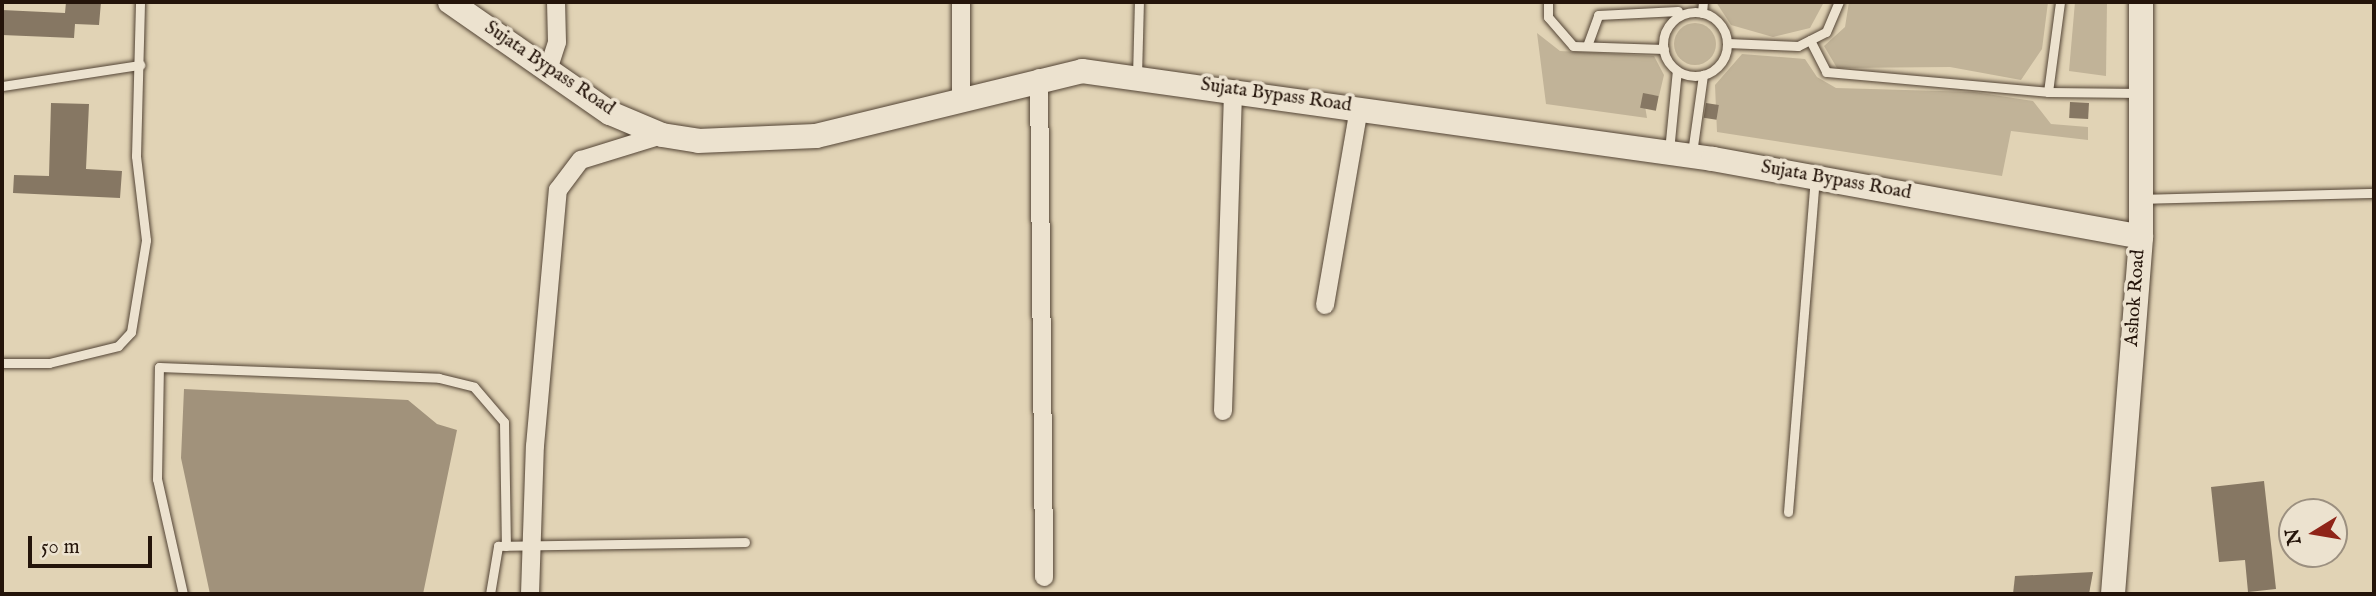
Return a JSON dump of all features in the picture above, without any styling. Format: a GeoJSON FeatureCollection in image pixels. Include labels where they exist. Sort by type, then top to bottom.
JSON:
{"type":"FeatureCollection","features":[{"type":"Feature","properties":{"kind":"street","name":"Sujata Bypass Road"},"geometry":{"type":"LineString","coordinates":[[450,2],[553,55],[610,113],[662,135],[727,144],[786,141],[1039,78],[1082,71],[1359,107],[1681,155],[2141,236]]}},
{"type":"Feature","properties":{"kind":"street"},"geometry":{"type":"LineString","coordinates":[[553,55],[556,2]]}},
{"type":"Feature","properties":{"kind":"street"},"geometry":{"type":"LineString","coordinates":[[961,2],[961,97]]}},
{"type":"Feature","properties":{"kind":"street","name":"Ashok Road"},"geometry":{"type":"LineString","coordinates":[[2113,594],[2141,236],[2141,2]]}},
{"type":"Feature","properties":{"kind":"street"},"geometry":{"type":"LineString","coordinates":[[1039,78],[1044,577]]}},
{"type":"Feature","properties":{"kind":"street"},"geometry":{"type":"LineString","coordinates":[[1223,411],[1233,91]]}},
{"type":"Feature","properties":{"kind":"street"},"geometry":{"type":"LineString","coordinates":[[1325,305],[1359,107]]}},
{"type":"Feature","properties":{"kind":"street"},"geometry":{"type":"LineString","coordinates":[[530,594],[528,545],[558,190],[581,160],[662,135]]}},
{"type":"Feature","properties":{"kind":"lane"},"geometry":{"type":"LineString","coordinates":[[2,363],[49,363],[127,341],[146,240],[136,156],[140,2]]}},
{"type":"Feature","properties":{"kind":"lane"},"geometry":{"type":"LineString","coordinates":[[1137,78],[1139,2]]}},
{"type":"Feature","properties":{"kind":"lane"},"geometry":{"type":"LineString","coordinates":[[1548,2],[1548,17],[1560,38],[1587,46],[1664,49]]}},
{"type":"Feature","properties":{"kind":"lane"},"geometry":{"type":"LineString","coordinates":[[1702,13],[1703,2]]}},
{"type":"Feature","properties":{"kind":"lane"},"geometry":{"type":"LineString","coordinates":[[1727,43],[1798,46],[1826,32],[1839,2]]}},
{"type":"Feature","properties":{"kind":"lane"},"geometry":{"type":"LineString","coordinates":[[2048,92],[2060,2]]}},
{"type":"Feature","properties":{"kind":"lane"},"geometry":{"type":"LineString","coordinates":[[1587,46],[1598,15],[1678,10],[1702,13],[1720,24],[1727,43],[1721,64],[1703,75],[1677,70]]}},
{"type":"Feature","properties":{"kind":"lane"},"geometry":{"type":"LineString","coordinates":[[1678,10],[1667,29],[1664,49],[1677,70],[1681,155]]}},
{"type":"Feature","properties":{"kind":"lane"},"geometry":{"type":"LineString","coordinates":[[1810,40],[1826,72],[2048,92],[2141,93]]}},
{"type":"Feature","properties":{"kind":"lane"},"geometry":{"type":"LineString","coordinates":[[2,86],[139,65]]}},
{"type":"Feature","properties":{"kind":"lane"},"geometry":{"type":"LineString","coordinates":[[1681,155],[1703,75]]}},
{"type":"Feature","properties":{"kind":"lane"},"geometry":{"type":"LineString","coordinates":[[1788,512],[1815,177]]}},
{"type":"Feature","properties":{"kind":"lane"},"geometry":{"type":"LineString","coordinates":[[2141,199],[2374,193]]}},
{"type":"Feature","properties":{"kind":"lane"},"geometry":{"type":"LineString","coordinates":[[183,594],[157,479],[159,366],[439,378],[474,387],[504,422],[506,546]]}},
{"type":"Feature","properties":{"kind":"lane"},"geometry":{"type":"LineString","coordinates":[[489,594],[498,546],[745,542]]}},
{"type":"Feature","properties":{"kind":"shaded area"},"geometry":{"type":"Polygon","coordinates":[[[1716,2],[1824,2],[1810,28],[1773,37],[1731,25],[1716,2]]]}},
{"type":"Feature","properties":{"kind":"shaded area"},"geometry":{"type":"Polygon","coordinates":[[[1849,2],[2048,2],[2042,49],[2021,80],[1950,67],[1837,68],[1824,46],[1845,27],[1849,2]]]}},
{"type":"Feature","properties":{"kind":"shaded area"},"geometry":{"type":"Polygon","coordinates":[[[2075,2],[2107,2],[2106,76],[2069,71],[2075,2]]]}},
{"type":"Feature","properties":{"kind":"shaded area"},"geometry":{"type":"Polygon","coordinates":[[[1695,23],[1710,29],[1716,44],[1710,59],[1695,65],[1680,59],[1674,44],[1680,29],[1695,23]]]}},
{"type":"Feature","properties":{"kind":"shaded area"},"geometry":{"type":"Polygon","coordinates":[[[1537,33],[1560,51],[1654,56],[1664,75],[1659,96],[1643,94],[1647,118],[1546,104],[1537,33]]]}},
{"type":"Feature","properties":{"kind":"shaded area"},"geometry":{"type":"Polygon","coordinates":[[[1742,54],[1805,59],[1817,77],[1836,88],[1974,92],[2033,101],[2051,124],[2088,127],[2088,140],[2011,131],[2002,176],[1717,132],[1715,85],[1742,54]]]}},
{"type":"Feature","properties":{"kind":"shaded area"},"geometry":{"type":"Polygon","coordinates":[[[184,389],[408,400],[437,424],[457,430],[423,594],[210,594],[181,458],[184,389]]]}},
{"type":"Feature","properties":{"kind":"building"},"geometry":{"type":"Polygon","coordinates":[[[66,2],[101,2],[99,25],[75,24],[74,38],[2,35],[2,10],[65,13],[66,2]]]}},
{"type":"Feature","properties":{"kind":"building"},"geometry":{"type":"Polygon","coordinates":[[[1643,93],[1659,96],[1656,111],[1640,108],[1643,93]]]}},
{"type":"Feature","properties":{"kind":"building"},"geometry":{"type":"Polygon","coordinates":[[[2070,102],[2089,103],[2088,119],[2069,118],[2070,102]]]}},
{"type":"Feature","properties":{"kind":"building"},"geometry":{"type":"Polygon","coordinates":[[[51,103],[89,104],[86,169],[122,171],[120,198],[13,193],[14,175],[49,176],[51,103]]]}},
{"type":"Feature","properties":{"kind":"building"},"geometry":{"type":"Polygon","coordinates":[[[1706,103],[1719,105],[1716,120],[1704,118],[1706,103]]]}},
{"type":"Feature","properties":{"kind":"building"},"geometry":{"type":"Polygon","coordinates":[[[2264,481],[2276,589],[2248,592],[2245,560],[2219,562],[2211,487],[2264,481]]]}},
{"type":"Feature","properties":{"kind":"building"},"geometry":{"type":"Polygon","coordinates":[[[2093,572],[2089,594],[2013,594],[2015,576],[2093,572]]]}}]}
